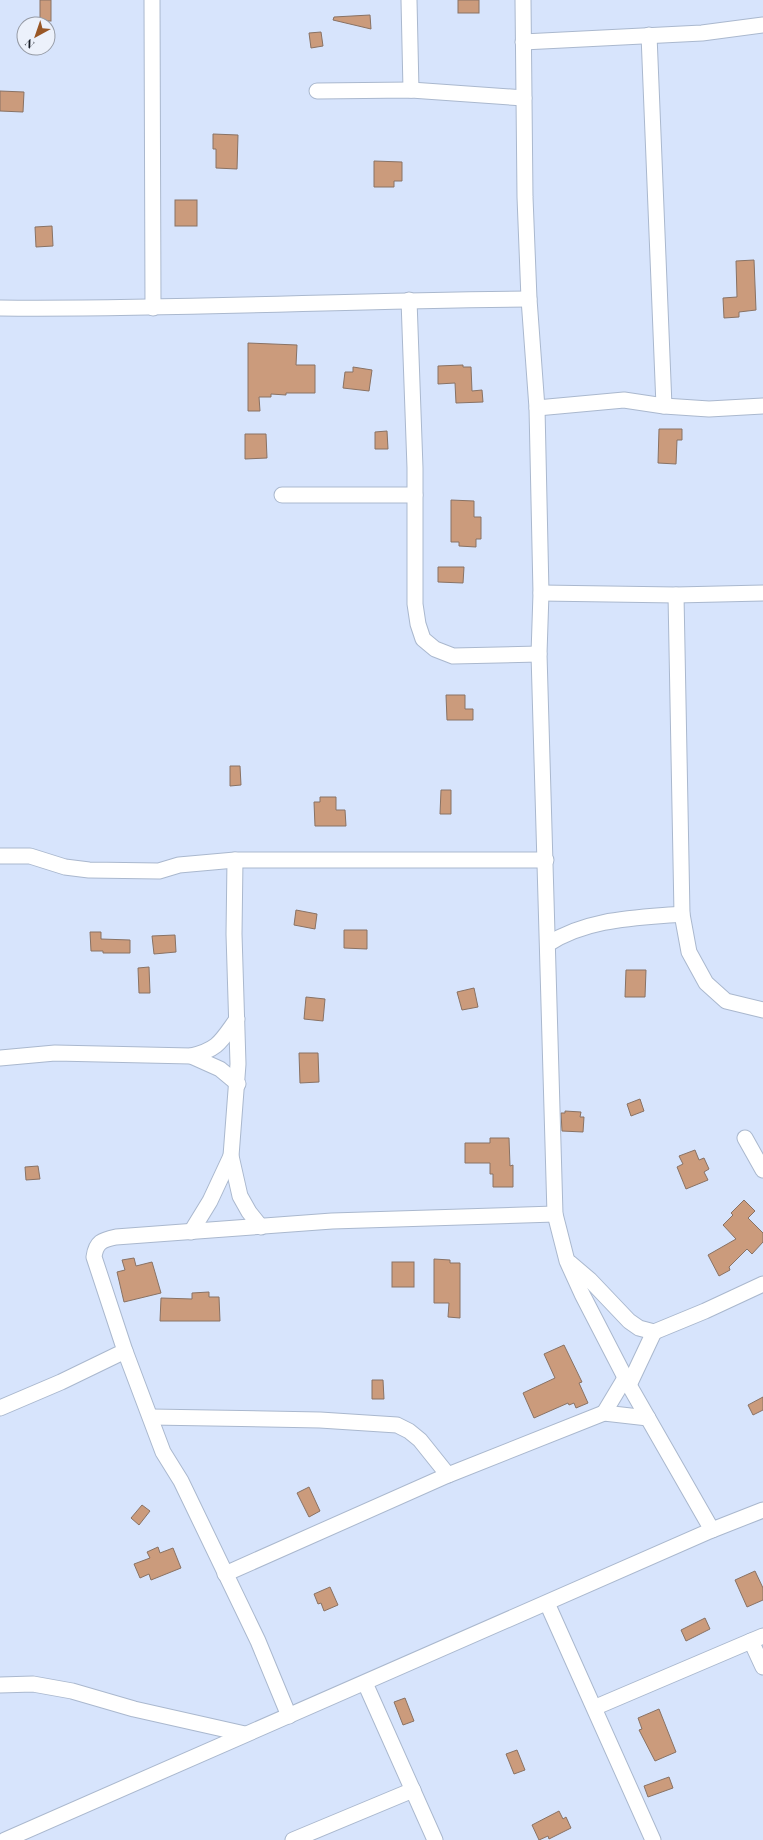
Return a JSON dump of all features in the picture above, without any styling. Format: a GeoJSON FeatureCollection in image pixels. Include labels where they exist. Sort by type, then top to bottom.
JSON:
{"type":"FeatureCollection","features":[{"type":"Feature","properties":{"kind":"street"},"geometry":{"type":"LineString","coordinates":[[152,0],[153,308]]}},
{"type":"Feature","properties":{"kind":"street"},"geometry":{"type":"LineString","coordinates":[[409,0],[411,90]]}},
{"type":"Feature","properties":{"kind":"street"},"geometry":{"type":"LineString","coordinates":[[523,0],[529,299],[537,408],[541,593],[539,654],[555,1214],[567,1261],[582,1294],[627,1381],[712,1530]]}},
{"type":"Feature","properties":{"kind":"street"},"geometry":{"type":"LineString","coordinates":[[523,42],[702,33],[763,25]]}},
{"type":"Feature","properties":{"kind":"street"},"geometry":{"type":"LineString","coordinates":[[649,35],[664,406]]}},
{"type":"Feature","properties":{"kind":"street"},"geometry":{"type":"LineString","coordinates":[[317,91],[411,90],[524,98]]}},
{"type":"Feature","properties":{"kind":"street"},"geometry":{"type":"LineString","coordinates":[[0,308],[153,308],[409,300],[529,299]]}},
{"type":"Feature","properties":{"kind":"street"},"geometry":{"type":"LineString","coordinates":[[409,300],[415,495],[415,604],[418,624],[423,639],[435,649],[453,656],[539,654]]}},
{"type":"Feature","properties":{"kind":"street"},"geometry":{"type":"LineString","coordinates":[[537,408],[624,400],[664,406],[709,409],[763,406]]}},
{"type":"Feature","properties":{"kind":"street"},"geometry":{"type":"LineString","coordinates":[[282,495],[415,495]]}},
{"type":"Feature","properties":{"kind":"street"},"geometry":{"type":"LineString","coordinates":[[541,593],[676,595],[763,593]]}},
{"type":"Feature","properties":{"kind":"street"},"geometry":{"type":"LineString","coordinates":[[676,595],[682,914],[690,952],[706,983],[726,1001],[763,1010]]}},
{"type":"Feature","properties":{"kind":"street"},"geometry":{"type":"LineString","coordinates":[[0,856],[30,856],[65,867],[89,870],[159,871],[179,865],[235,860],[546,860]]}},
{"type":"Feature","properties":{"kind":"street"},"geometry":{"type":"LineString","coordinates":[[235,860],[234,934],[238,1084],[231,1156],[240,1196],[261,1227]]}},
{"type":"Feature","properties":{"kind":"street"},"geometry":{"type":"LineString","coordinates":[[548,944],[560,936],[583,926],[612,921],[682,914]]}},
{"type":"Feature","properties":{"kind":"street"},"geometry":{"type":"LineString","coordinates":[[0,1058],[55,1053],[191,1056],[209,1052],[218,1045],[237,1018]]}},
{"type":"Feature","properties":{"kind":"street"},"geometry":{"type":"LineString","coordinates":[[191,1056],[220,1070],[238,1084]]}},
{"type":"Feature","properties":{"kind":"street"},"geometry":{"type":"LineString","coordinates":[[745,1138],[763,1170]]}},
{"type":"Feature","properties":{"kind":"street"},"geometry":{"type":"LineString","coordinates":[[191,1232],[210,1201],[231,1156]]}},
{"type":"Feature","properties":{"kind":"street"},"geometry":{"type":"LineString","coordinates":[[288,1716],[258,1641],[180,1481],[163,1452],[151,1416],[125,1351],[94,1257],[95,1248],[101,1240],[116,1237],[332,1221],[555,1214]]}},
{"type":"Feature","properties":{"kind":"street"},"geometry":{"type":"LineString","coordinates":[[567,1261],[590,1280],[629,1321],[639,1328],[654,1332],[705,1312],[763,1284]]}},
{"type":"Feature","properties":{"kind":"street"},"geometry":{"type":"LineString","coordinates":[[604,1414],[627,1381],[654,1332]]}},
{"type":"Feature","properties":{"kind":"street"},"geometry":{"type":"LineString","coordinates":[[0,1408],[61,1382],[125,1351]]}},
{"type":"Feature","properties":{"kind":"street"},"geometry":{"type":"LineString","coordinates":[[225,1574],[448,1474],[604,1414],[648,1418]]}},
{"type":"Feature","properties":{"kind":"street"},"geometry":{"type":"LineString","coordinates":[[151,1416],[313,1420],[397,1425],[409,1431],[420,1440],[448,1474]]}},
{"type":"Feature","properties":{"kind":"street"},"geometry":{"type":"LineString","coordinates":[[5,1840],[712,1530],[763,1510]]}},
{"type":"Feature","properties":{"kind":"street"},"geometry":{"type":"LineString","coordinates":[[547,1603],[596,1707],[653,1840]]}},
{"type":"Feature","properties":{"kind":"street"},"geometry":{"type":"LineString","coordinates":[[596,1707],[757,1638],[763,1667]]}},
{"type":"Feature","properties":{"kind":"street"},"geometry":{"type":"LineString","coordinates":[[365,1683],[435,1840]]}},
{"type":"Feature","properties":{"kind":"street"},"geometry":{"type":"LineString","coordinates":[[0,1685],[33,1684],[72,1691],[134,1708],[245,1734]]}},
{"type":"Feature","properties":{"kind":"street"},"geometry":{"type":"LineString","coordinates":[[293,1840],[413,1790]]}},
{"type":"Feature","properties":{"kind":"building"},"geometry":{"type":"Polygon","coordinates":[[[40,0],[51,0],[51,16],[40,16],[40,0]]]}},
{"type":"Feature","properties":{"kind":"building"},"geometry":{"type":"Polygon","coordinates":[[[458,0],[479,0],[479,13],[458,13],[458,0]]]}},
{"type":"Feature","properties":{"kind":"building"},"geometry":{"type":"Polygon","coordinates":[[[370,15],[371,29],[333,20],[334,17],[370,15]]]}},
{"type":"Feature","properties":{"kind":"building"},"geometry":{"type":"Polygon","coordinates":[[[321,32],[323,46],[311,48],[309,33],[321,32]]]}},
{"type":"Feature","properties":{"kind":"building"},"geometry":{"type":"Polygon","coordinates":[[[0,91],[24,92],[23,112],[0,111],[0,91]]]}},
{"type":"Feature","properties":{"kind":"building"},"geometry":{"type":"Polygon","coordinates":[[[213,134],[238,135],[237,169],[216,168],[216,149],[213,149],[213,134]]]}},
{"type":"Feature","properties":{"kind":"building"},"geometry":{"type":"Polygon","coordinates":[[[374,161],[402,162],[402,181],[394,181],[394,187],[374,187],[374,161]]]}},
{"type":"Feature","properties":{"kind":"building"},"geometry":{"type":"Polygon","coordinates":[[[175,200],[197,200],[197,226],[175,226],[175,200]]]}},
{"type":"Feature","properties":{"kind":"building"},"geometry":{"type":"Polygon","coordinates":[[[52,226],[53,246],[36,247],[35,227],[52,226]]]}},
{"type":"Feature","properties":{"kind":"building"},"geometry":{"type":"Polygon","coordinates":[[[754,260],[756,310],[739,312],[739,317],[724,318],[723,298],[737,297],[736,261],[754,260]]]}},
{"type":"Feature","properties":{"kind":"building"},"geometry":{"type":"Polygon","coordinates":[[[248,343],[297,345],[296,365],[315,365],[315,393],[286,393],[286,395],[271,394],[271,397],[259,397],[260,411],[248,411],[248,343]]]}},
{"type":"Feature","properties":{"kind":"building"},"geometry":{"type":"Polygon","coordinates":[[[463,365],[463,367],[471,367],[472,391],[482,390],[483,402],[456,403],[455,383],[438,384],[438,366],[463,365]]]}},
{"type":"Feature","properties":{"kind":"building"},"geometry":{"type":"Polygon","coordinates":[[[353,367],[372,370],[369,391],[343,388],[345,372],[353,372],[353,367]]]}},
{"type":"Feature","properties":{"kind":"building"},"geometry":{"type":"Polygon","coordinates":[[[659,429],[682,429],[682,440],[677,440],[676,464],[658,463],[659,429]]]}},
{"type":"Feature","properties":{"kind":"building"},"geometry":{"type":"Polygon","coordinates":[[[387,431],[388,449],[375,449],[375,432],[387,431]]]}},
{"type":"Feature","properties":{"kind":"building"},"geometry":{"type":"Polygon","coordinates":[[[245,434],[266,434],[267,458],[245,459],[245,434]]]}},
{"type":"Feature","properties":{"kind":"building"},"geometry":{"type":"Polygon","coordinates":[[[451,500],[474,501],[474,517],[481,517],[481,539],[476,539],[476,547],[459,546],[459,542],[451,542],[451,500]]]}},
{"type":"Feature","properties":{"kind":"building"},"geometry":{"type":"Polygon","coordinates":[[[438,567],[464,567],[463,583],[438,582],[438,567]]]}},
{"type":"Feature","properties":{"kind":"building"},"geometry":{"type":"Polygon","coordinates":[[[446,695],[465,695],[465,709],[473,709],[473,720],[447,720],[446,695]]]}},
{"type":"Feature","properties":{"kind":"building"},"geometry":{"type":"Polygon","coordinates":[[[230,766],[240,766],[241,785],[230,786],[230,766]]]}},
{"type":"Feature","properties":{"kind":"building"},"geometry":{"type":"Polygon","coordinates":[[[441,790],[451,790],[451,814],[440,814],[441,790]]]}},
{"type":"Feature","properties":{"kind":"building"},"geometry":{"type":"Polygon","coordinates":[[[320,797],[336,797],[336,810],[345,810],[346,826],[315,826],[314,802],[320,802],[320,797]]]}},
{"type":"Feature","properties":{"kind":"building"},"geometry":{"type":"Polygon","coordinates":[[[296,910],[317,914],[315,929],[294,925],[296,910]]]}},
{"type":"Feature","properties":{"kind":"building"},"geometry":{"type":"Polygon","coordinates":[[[344,930],[367,930],[367,949],[344,948],[344,930]]]}},
{"type":"Feature","properties":{"kind":"building"},"geometry":{"type":"Polygon","coordinates":[[[90,932],[101,932],[101,939],[130,940],[130,953],[103,953],[103,951],[91,951],[90,932]]]}},
{"type":"Feature","properties":{"kind":"building"},"geometry":{"type":"Polygon","coordinates":[[[175,935],[176,952],[154,954],[152,936],[175,935]]]}},
{"type":"Feature","properties":{"kind":"building"},"geometry":{"type":"Polygon","coordinates":[[[149,967],[150,993],[139,993],[138,968],[149,967]]]}},
{"type":"Feature","properties":{"kind":"building"},"geometry":{"type":"Polygon","coordinates":[[[626,970],[646,970],[645,997],[625,997],[626,970]]]}},
{"type":"Feature","properties":{"kind":"building"},"geometry":{"type":"Polygon","coordinates":[[[474,988],[478,1007],[462,1010],[457,992],[474,988]]]}},
{"type":"Feature","properties":{"kind":"building"},"geometry":{"type":"Polygon","coordinates":[[[306,997],[325,999],[323,1021],[304,1019],[306,997]]]}},
{"type":"Feature","properties":{"kind":"building"},"geometry":{"type":"Polygon","coordinates":[[[299,1053],[318,1053],[319,1082],[300,1083],[299,1053]]]}},
{"type":"Feature","properties":{"kind":"building"},"geometry":{"type":"Polygon","coordinates":[[[640,1099],[644,1111],[631,1116],[627,1104],[640,1099]]]}},
{"type":"Feature","properties":{"kind":"building"},"geometry":{"type":"Polygon","coordinates":[[[565,1111],[581,1112],[580,1117],[584,1117],[583,1132],[562,1131],[561,1113],[565,1113],[565,1111]]]}},
{"type":"Feature","properties":{"kind":"building"},"geometry":{"type":"Polygon","coordinates":[[[490,1138],[509,1138],[510,1166],[513,1165],[513,1187],[493,1187],[493,1174],[490,1174],[490,1163],[465,1163],[465,1143],[490,1143],[490,1138]]]}},
{"type":"Feature","properties":{"kind":"building"},"geometry":{"type":"Polygon","coordinates":[[[695,1150],[699,1160],[704,1158],[709,1169],[704,1172],[708,1180],[686,1189],[677,1167],[683,1164],[679,1156],[695,1150]]]}},
{"type":"Feature","properties":{"kind":"building"},"geometry":{"type":"Polygon","coordinates":[[[38,1166],[40,1179],[26,1180],[25,1167],[38,1166]]]}},
{"type":"Feature","properties":{"kind":"building"},"geometry":{"type":"Polygon","coordinates":[[[744,1200],[755,1211],[748,1218],[763,1233],[763,1242],[752,1254],[747,1249],[729,1267],[730,1270],[719,1276],[708,1255],[736,1239],[723,1225],[733,1215],[731,1213],[744,1200]]]}},
{"type":"Feature","properties":{"kind":"building"},"geometry":{"type":"Polygon","coordinates":[[[134,1258],[136,1266],[152,1262],[161,1293],[124,1302],[117,1272],[125,1270],[122,1260],[134,1258]]]}},
{"type":"Feature","properties":{"kind":"building"},"geometry":{"type":"Polygon","coordinates":[[[434,1259],[450,1260],[450,1263],[460,1263],[460,1318],[448,1317],[449,1303],[434,1303],[434,1259]]]}},
{"type":"Feature","properties":{"kind":"building"},"geometry":{"type":"Polygon","coordinates":[[[392,1262],[414,1262],[414,1287],[392,1287],[392,1262]]]}},
{"type":"Feature","properties":{"kind":"building"},"geometry":{"type":"Polygon","coordinates":[[[209,1292],[209,1297],[219,1297],[220,1321],[160,1321],[161,1298],[192,1299],[192,1293],[209,1292]]]}},
{"type":"Feature","properties":{"kind":"building"},"geometry":{"type":"Polygon","coordinates":[[[564,1345],[582,1382],[579,1383],[588,1403],[576,1408],[574,1403],[569,1405],[568,1403],[534,1418],[523,1393],[555,1378],[544,1354],[564,1345]]]}},
{"type":"Feature","properties":{"kind":"building"},"geometry":{"type":"Polygon","coordinates":[[[372,1380],[383,1380],[384,1399],[372,1399],[372,1380]]]}},
{"type":"Feature","properties":{"kind":"building"},"geometry":{"type":"Polygon","coordinates":[[[763,1397],[763,1410],[753,1415],[748,1405],[763,1397]]]}},
{"type":"Feature","properties":{"kind":"building"},"geometry":{"type":"Polygon","coordinates":[[[309,1487],[320,1511],[309,1517],[297,1493],[309,1487]]]}},
{"type":"Feature","properties":{"kind":"building"},"geometry":{"type":"Polygon","coordinates":[[[142,1505],[150,1511],[139,1525],[131,1518],[142,1505]]]}},
{"type":"Feature","properties":{"kind":"building"},"geometry":{"type":"Polygon","coordinates":[[[158,1547],[160,1553],[173,1548],[181,1568],[151,1580],[149,1574],[140,1578],[134,1564],[150,1558],[147,1552],[158,1547]]]}},
{"type":"Feature","properties":{"kind":"building"},"geometry":{"type":"Polygon","coordinates":[[[755,1571],[763,1588],[763,1600],[747,1607],[735,1580],[755,1571]]]}},
{"type":"Feature","properties":{"kind":"building"},"geometry":{"type":"Polygon","coordinates":[[[330,1587],[338,1605],[324,1611],[321,1603],[318,1604],[314,1594],[330,1587]]]}},
{"type":"Feature","properties":{"kind":"building"},"geometry":{"type":"Polygon","coordinates":[[[705,1618],[710,1629],[686,1641],[681,1630],[705,1618]]]}},
{"type":"Feature","properties":{"kind":"building"},"geometry":{"type":"Polygon","coordinates":[[[405,1698],[414,1721],[403,1725],[394,1702],[405,1698]]]}},
{"type":"Feature","properties":{"kind":"building"},"geometry":{"type":"Polygon","coordinates":[[[659,1709],[676,1752],[655,1761],[639,1730],[642,1729],[638,1718],[659,1709]]]}},
{"type":"Feature","properties":{"kind":"building"},"geometry":{"type":"Polygon","coordinates":[[[517,1750],[525,1770],[514,1774],[506,1754],[517,1750]]]}},
{"type":"Feature","properties":{"kind":"building"},"geometry":{"type":"Polygon","coordinates":[[[669,1777],[673,1788],[648,1797],[644,1786],[669,1777]]]}},
{"type":"Feature","properties":{"kind":"building"},"geometry":{"type":"Polygon","coordinates":[[[559,1811],[563,1819],[566,1817],[571,1828],[549,1839],[548,1836],[539,1840],[532,1825],[559,1811]]]}}]}
